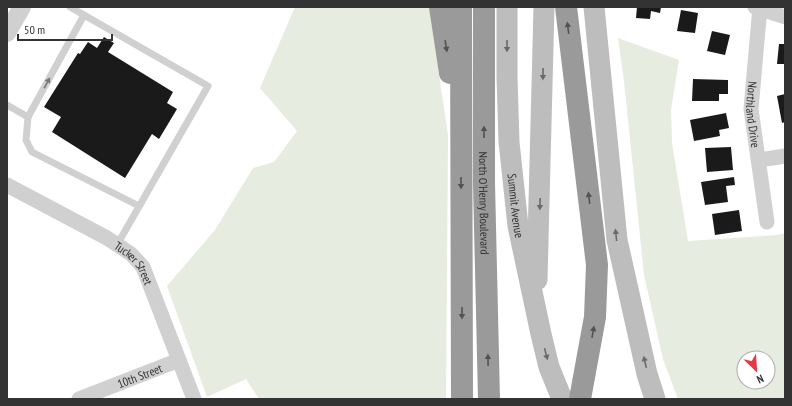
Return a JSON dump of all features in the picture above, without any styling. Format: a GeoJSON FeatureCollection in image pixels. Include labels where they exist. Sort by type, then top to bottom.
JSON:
{"type":"FeatureCollection","features":[{"type":"Feature","properties":{"kind":"highway"},"geometry":{"type":"LineString","coordinates":[[440,7],[461,144]]}},
{"type":"Feature","properties":{"kind":"highway","name":"North O'Henry Boulevard"},"geometry":{"type":"LineString","coordinates":[[461,7],[462,399]]}},
{"type":"Feature","properties":{"kind":"highway","name":"North O'Henry Boulevard"},"geometry":{"type":"LineString","coordinates":[[484,7],[484,183],[489,399]]}},
{"type":"Feature","properties":{"kind":"highway"},"geometry":{"type":"LineString","coordinates":[[566,7],[597,265],[595,317],[582,392]]}},
{"type":"Feature","properties":{"kind":"main road","name":"Summit Avenue"},"geometry":{"type":"LineString","coordinates":[[507,7],[506,77],[508,142],[518,226],[549,366],[562,399]]}},
{"type":"Feature","properties":{"kind":"main road"},"geometry":{"type":"LineString","coordinates":[[541,334],[537,275],[542,138],[544,7]]}},
{"type":"Feature","properties":{"kind":"main road"},"geometry":{"type":"LineString","coordinates":[[582,7],[594,91],[605,118]]}},
{"type":"Feature","properties":{"kind":"main road"},"geometry":{"type":"LineString","coordinates":[[594,7],[617,240],[647,374],[655,399]]}},
{"type":"Feature","properties":{"kind":"street"},"geometry":{"type":"LineString","coordinates":[[7,33],[22,7]]}},
{"type":"Feature","properties":{"kind":"street"},"geometry":{"type":"LineString","coordinates":[[758,8],[785,16]]}},
{"type":"Feature","properties":{"kind":"street","name":"Northland Drive"},"geometry":{"type":"LineString","coordinates":[[758,8],[751,109],[767,222]]}},
{"type":"Feature","properties":{"kind":"street"},"geometry":{"type":"LineString","coordinates":[[759,160],[785,156]]}},
{"type":"Feature","properties":{"kind":"street","name":"Tucker Street"},"geometry":{"type":"LineString","coordinates":[[7,185],[117,245],[131,254],[143,267],[194,399]]}},
{"type":"Feature","properties":{"kind":"street","name":"10th Street"},"geometry":{"type":"LineString","coordinates":[[79,399],[178,360]]}},
{"type":"Feature","properties":{"kind":"lane"},"geometry":{"type":"LineString","coordinates":[[70,7],[208,86],[117,245]]}},
{"type":"Feature","properties":{"kind":"lane"},"geometry":{"type":"LineString","coordinates":[[84,15],[28,117],[26,140],[32,152],[139,206]]}},
{"type":"Feature","properties":{"kind":"lane"},"geometry":{"type":"LineString","coordinates":[[7,106],[28,117]]}},
{"type":"Feature","properties":{"kind":"shaded area"},"geometry":{"type":"Polygon","coordinates":[[[295,7],[429,7],[448,135],[446,399],[259,399],[246,379],[207,397],[167,286],[215,230],[253,168],[274,162],[297,131],[260,88],[295,7]]]}},
{"type":"Feature","properties":{"kind":"shaded area"},"geometry":{"type":"Polygon","coordinates":[[[618,38],[679,60],[671,110],[672,143],[688,241],[777,235],[785,233],[785,399],[678,399],[663,359],[644,275],[624,81],[618,38]]]}},
{"type":"Feature","properties":{"kind":"building"},"geometry":{"type":"Polygon","coordinates":[[[637,7],[661,7],[660,13],[651,11],[650,19],[636,18],[637,7]]]}},
{"type":"Feature","properties":{"kind":"building"},"geometry":{"type":"Polygon","coordinates":[[[681,10],[698,13],[695,33],[677,31],[681,10]]]}},
{"type":"Feature","properties":{"kind":"building"},"geometry":{"type":"Polygon","coordinates":[[[712,31],[730,35],[725,55],[707,51],[712,31]]]}},
{"type":"Feature","properties":{"kind":"building"},"geometry":{"type":"Polygon","coordinates":[[[104,37],[114,43],[108,52],[173,92],[167,103],[177,109],[159,139],[152,134],[125,178],[52,132],[61,117],[44,107],[78,53],[80,54],[88,42],[97,48],[104,37]]]}},
{"type":"Feature","properties":{"kind":"building"},"geometry":{"type":"Polygon","coordinates":[[[779,44],[785,44],[785,64],[777,64],[779,44]]]}},
{"type":"Feature","properties":{"kind":"building"},"geometry":{"type":"Polygon","coordinates":[[[693,79],[728,80],[728,94],[719,94],[719,101],[692,101],[693,79]]]}},
{"type":"Feature","properties":{"kind":"building"},"geometry":{"type":"Polygon","coordinates":[[[785,94],[785,122],[782,123],[777,96],[785,94]]]}},
{"type":"Feature","properties":{"kind":"building"},"geometry":{"type":"Polygon","coordinates":[[[726,113],[729,128],[719,130],[720,136],[694,141],[690,120],[726,113]]]}},
{"type":"Feature","properties":{"kind":"building"},"geometry":{"type":"Polygon","coordinates":[[[731,147],[733,170],[707,172],[705,148],[731,147]]]}},
{"type":"Feature","properties":{"kind":"building"},"geometry":{"type":"Polygon","coordinates":[[[734,177],[735,185],[726,186],[728,202],[705,205],[701,182],[734,177]]]}},
{"type":"Feature","properties":{"kind":"building"},"geometry":{"type":"Polygon","coordinates":[[[739,210],[742,231],[715,235],[712,214],[739,210]]]}}]}
